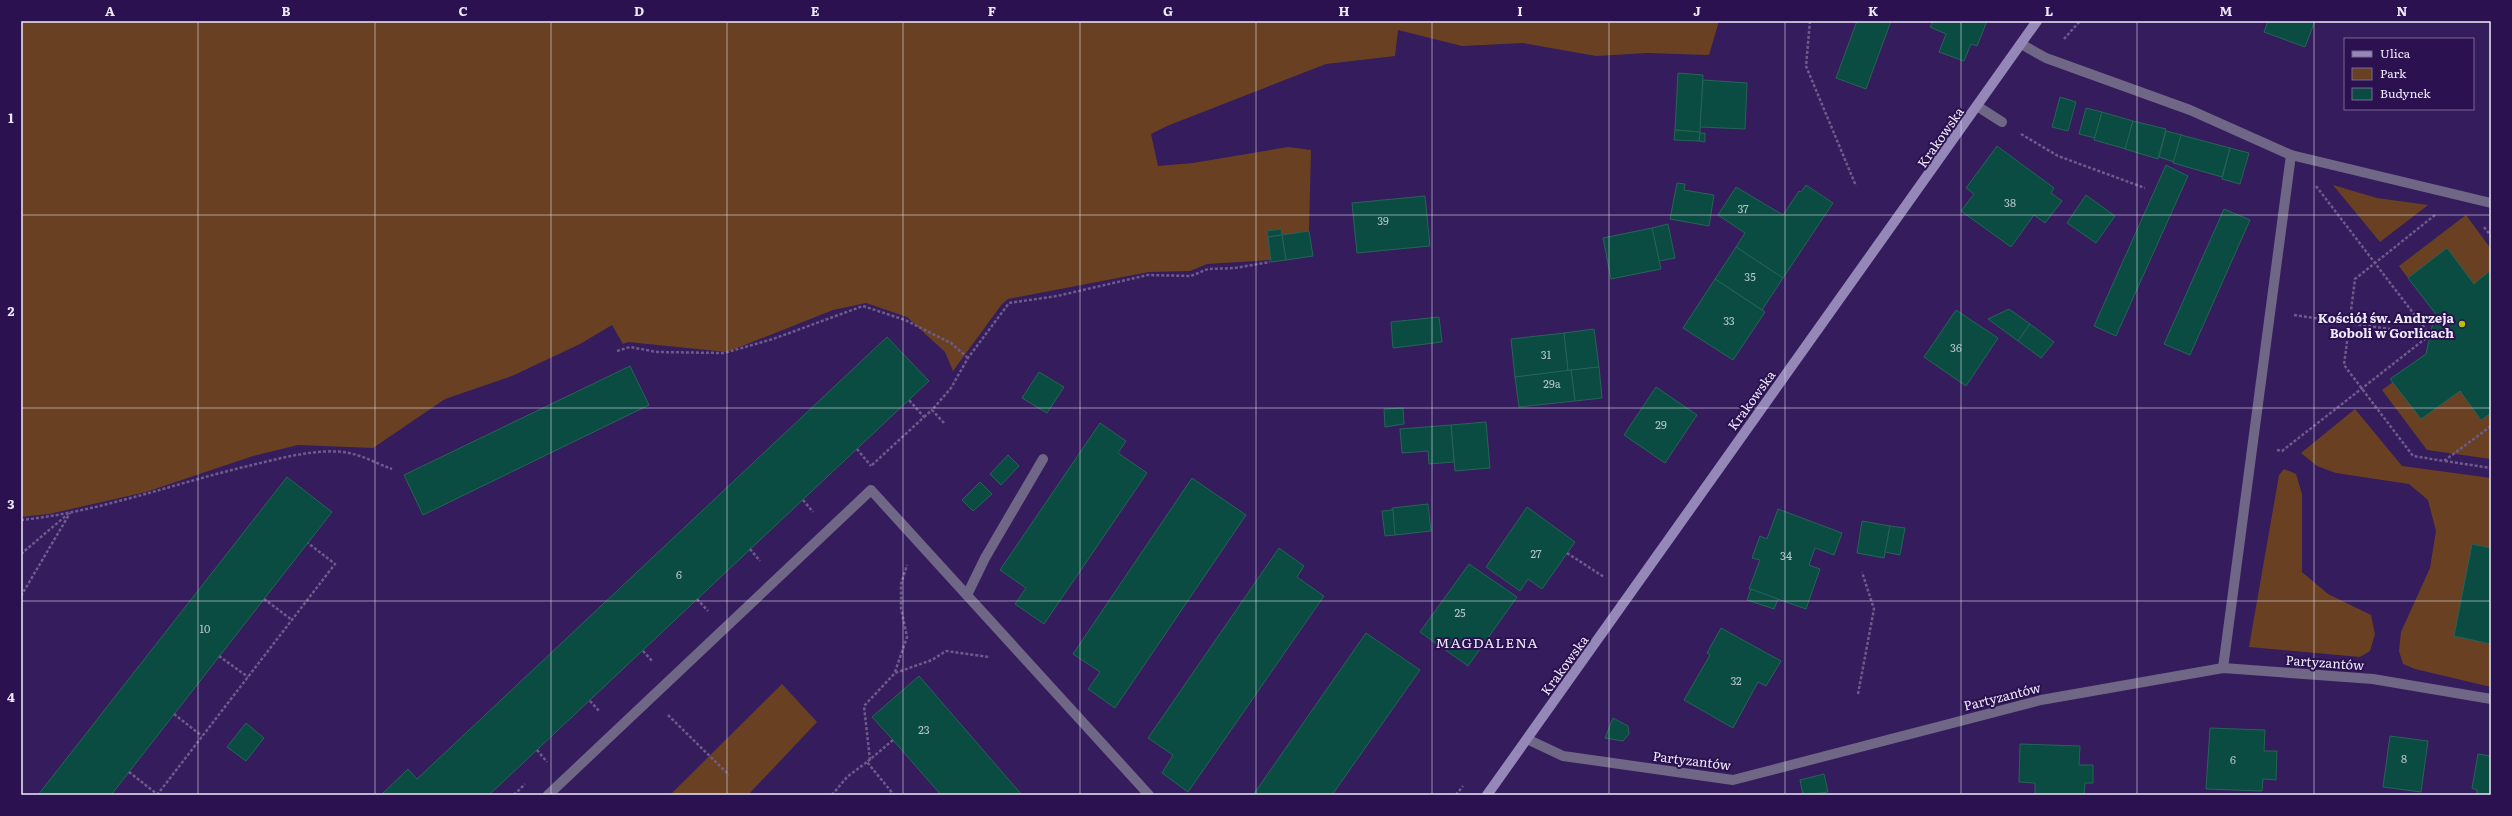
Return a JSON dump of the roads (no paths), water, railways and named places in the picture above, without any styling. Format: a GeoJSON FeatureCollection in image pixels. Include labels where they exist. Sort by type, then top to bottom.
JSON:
{"type":"FeatureCollection","features":[{"type":"Feature","properties":{"kind":"street","name":"Krakowska"},"geometry":{"type":"LineString","coordinates":[[1487,795],[2037,21]]}},
{"type":"Feature","properties":{"kind":"street"},"geometry":{"type":"LineString","coordinates":[[2021,44],[2046,58],[2190,110],[2291,155],[2491,203]]}},
{"type":"Feature","properties":{"kind":"street"},"geometry":{"type":"LineString","coordinates":[[1977,106],[2002,122]]}},
{"type":"Feature","properties":{"kind":"street"},"geometry":{"type":"LineString","coordinates":[[2223,668],[2291,155]]}},
{"type":"Feature","properties":{"kind":"street"},"geometry":{"type":"LineString","coordinates":[[966,595],[985,558],[1043,459]]}},
{"type":"Feature","properties":{"kind":"street"},"geometry":{"type":"LineString","coordinates":[[548,795],[871,490],[1149,795]]}},
{"type":"Feature","properties":{"kind":"street","name":"Partyzantów"},"geometry":{"type":"LineString","coordinates":[[1527,739],[1563,756],[1733,780],[2041,700],[2223,668],[2373,678],[2491,699]]}},
{"type":"Feature","properties":{"kind":"place","name":"Kościół św. Andrzeja Boboli w Gorlicach"},"geometry":{"type":"Point","coordinates":[2462,324]}},
{"type":"Feature","properties":{"kind":"district","name":"MAGDALENA"},"geometry":{"type":"Point","coordinates":[1487,642]}}]}
